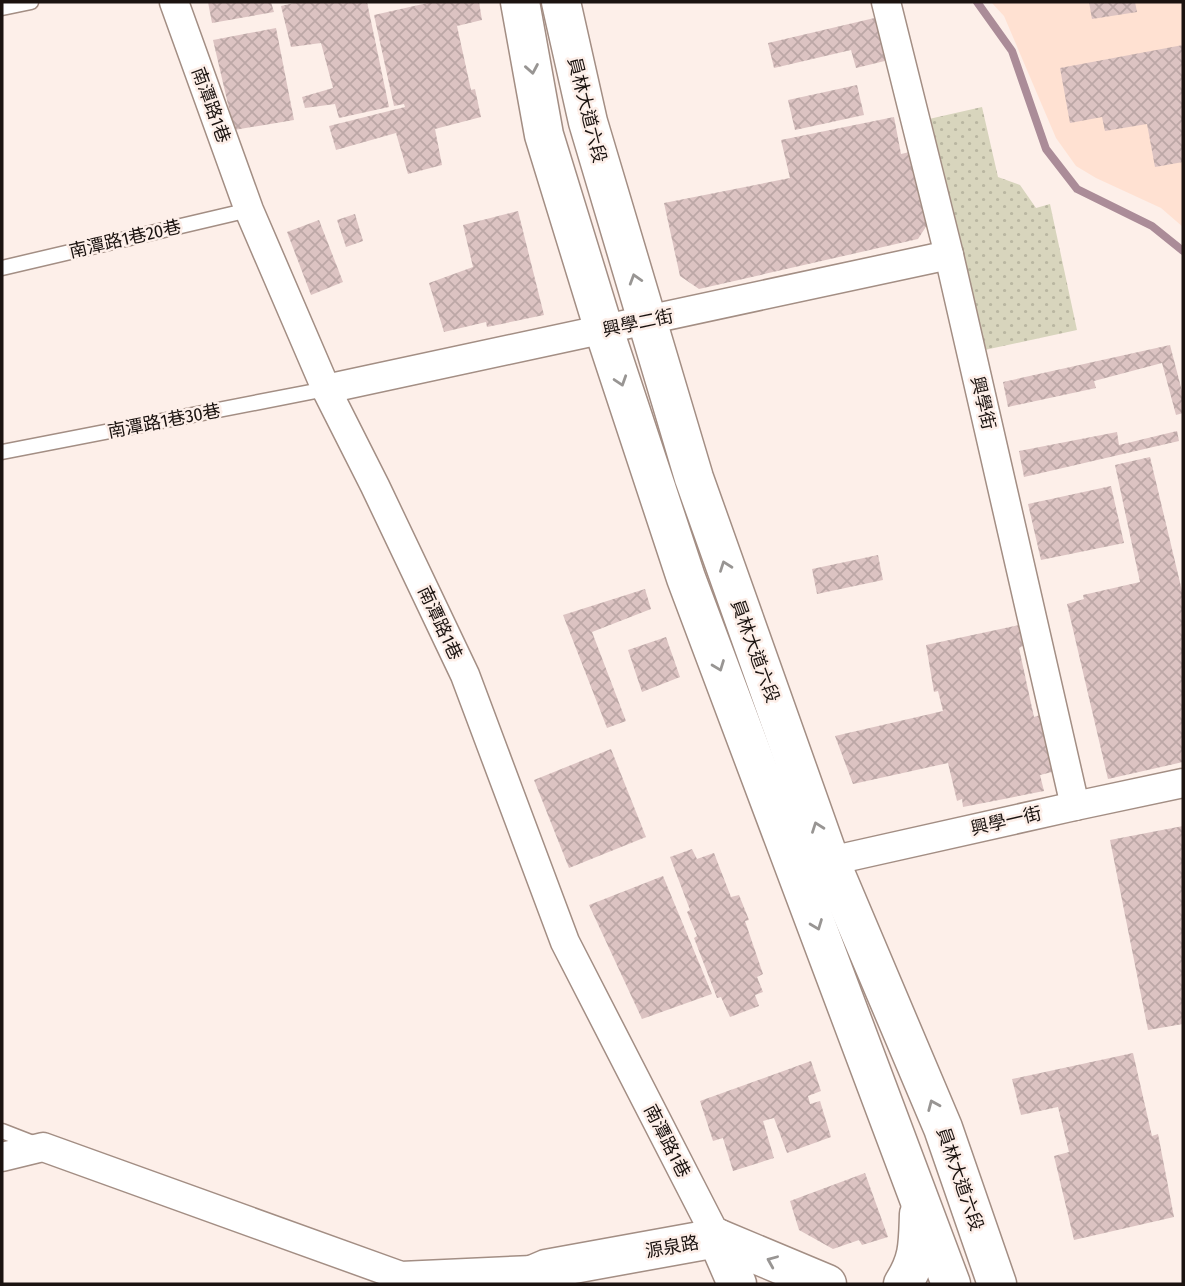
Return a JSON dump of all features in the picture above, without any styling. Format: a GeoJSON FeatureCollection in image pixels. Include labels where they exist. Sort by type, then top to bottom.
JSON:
{"type":"FeatureCollection","features":[{"type":"Feature","properties":{"kind":"main road"},"geometry":{"type":"LineString","coordinates":[[520,2],[544,135],[604,330],[686,578],[951,1284]]}},
{"type":"Feature","properties":{"kind":"main road","name":"員林大道六段"},"geometry":{"type":"LineString","coordinates":[[561,2],[589,122],[694,478],[830,862],[943,1128],[997,1284]]}},
{"type":"Feature","properties":{"kind":"main road"},"geometry":{"type":"LineString","coordinates":[[903,1284],[915,1266],[918,1252],[919,1198]]}},
{"type":"Feature","properties":{"kind":"main road"},"geometry":{"type":"LineString","coordinates":[[717,1238],[737,1284]]}},
{"type":"Feature","properties":{"kind":"main road","name":"源泉路"},"geometry":{"type":"LineString","coordinates":[[511,1284],[546,1269],[717,1238],[827,1284]]}},
{"type":"Feature","properties":{"kind":"street","name":"南潭路1巷"},"geometry":{"type":"LineString","coordinates":[[174,2],[249,210],[326,389],[465,675],[565,942],[717,1238]]}},
{"type":"Feature","properties":{"kind":"street","name":"興學街"},"geometry":{"type":"LineString","coordinates":[[886,2],[949,255],[1075,806]]}},
{"type":"Feature","properties":{"kind":"street","name":"興學二街"},"geometry":{"type":"LineString","coordinates":[[326,389],[949,255]]}},
{"type":"Feature","properties":{"kind":"street","name":"興學一街"},"geometry":{"type":"LineString","coordinates":[[830,862],[1183,783]]}},
{"type":"Feature","properties":{"kind":"street"},"geometry":{"type":"LineString","coordinates":[[2,1157],[43,1147],[401,1276],[546,1269]]}},
{"type":"Feature","properties":{"kind":"lane"},"geometry":{"type":"LineString","coordinates":[[2,8],[31,2]]}},
{"type":"Feature","properties":{"kind":"lane","name":"南潭路1巷20巷"},"geometry":{"type":"LineString","coordinates":[[2,268],[249,210]]}},
{"type":"Feature","properties":{"kind":"lane","name":"南潭路1巷30巷"},"geometry":{"type":"LineString","coordinates":[[2,452],[326,389]]}},
{"type":"Feature","properties":{"kind":"lane"},"geometry":{"type":"LineString","coordinates":[[2,1131],[43,1147]]}},
{"type":"Feature","properties":{"kind":"shaded area"},"geometry":{"type":"Polygon","coordinates":[[[991,2],[1183,2],[1183,227],[1161,208],[1076,166],[1056,138],[1004,16],[991,2]]]}},
{"type":"Feature","properties":{"kind":"shaded area"},"geometry":{"type":"Polygon","coordinates":[[[982,107],[998,177],[1020,185],[1036,208],[1050,204],[1077,330],[980,351],[929,119],[982,107]]]}},
{"type":"Feature","properties":{"kind":"building"},"geometry":{"type":"Polygon","coordinates":[[[208,2],[271,2],[274,12],[212,23],[208,2]]]}},
{"type":"Feature","properties":{"kind":"building"},"geometry":{"type":"Polygon","coordinates":[[[298,2],[367,2],[389,107],[339,118],[335,104],[305,108],[302,97],[333,88],[321,43],[291,47],[281,6],[298,2]]]}},
{"type":"Feature","properties":{"kind":"building"},"geometry":{"type":"Polygon","coordinates":[[[432,2],[479,2],[482,20],[457,26],[471,90],[475,89],[481,117],[435,129],[442,165],[408,174],[396,133],[336,150],[329,126],[405,107],[404,104],[394,106],[374,15],[432,2]]]}},
{"type":"Feature","properties":{"kind":"building"},"geometry":{"type":"Polygon","coordinates":[[[1089,2],[1135,2],[1137,12],[1092,19],[1089,2]]]}},
{"type":"Feature","properties":{"kind":"building"},"geometry":{"type":"Polygon","coordinates":[[[883,16],[893,59],[856,68],[851,50],[774,68],[768,43],[883,16]]]}},
{"type":"Feature","properties":{"kind":"building"},"geometry":{"type":"Polygon","coordinates":[[[276,28],[294,120],[234,130],[213,40],[276,28]]]}},
{"type":"Feature","properties":{"kind":"building"},"geometry":{"type":"Polygon","coordinates":[[[1183,45],[1183,162],[1155,167],[1147,124],[1105,131],[1102,117],[1070,123],[1060,68],[1183,45]]]}},
{"type":"Feature","properties":{"kind":"building"},"geometry":{"type":"Polygon","coordinates":[[[857,85],[864,115],[795,130],[788,100],[857,85]]]}},
{"type":"Feature","properties":{"kind":"building"},"geometry":{"type":"Polygon","coordinates":[[[894,117],[901,154],[914,151],[929,222],[918,239],[699,289],[680,276],[664,203],[790,178],[781,140],[894,117]]]}},
{"type":"Feature","properties":{"kind":"building"},"geometry":{"type":"Polygon","coordinates":[[[518,211],[544,315],[487,327],[486,322],[444,332],[429,283],[473,267],[463,225],[518,211]]]}},
{"type":"Feature","properties":{"kind":"building"},"geometry":{"type":"Polygon","coordinates":[[[355,214],[363,241],[346,247],[337,220],[355,214]]]}},
{"type":"Feature","properties":{"kind":"building"},"geometry":{"type":"Polygon","coordinates":[[[319,220],[343,282],[311,295],[287,232],[319,220]]]}},
{"type":"Feature","properties":{"kind":"building"},"geometry":{"type":"Polygon","coordinates":[[[1170,345],[1183,395],[1183,413],[1176,415],[1162,363],[1094,381],[1096,388],[1008,407],[1003,382],[1170,345]]]}},
{"type":"Feature","properties":{"kind":"building"},"geometry":{"type":"Polygon","coordinates":[[[1177,431],[1179,441],[1024,477],[1019,451],[1117,432],[1119,445],[1177,431]]]}},
{"type":"Feature","properties":{"kind":"building"},"geometry":{"type":"Polygon","coordinates":[[[1150,457],[1183,595],[1183,762],[1108,779],[1067,604],[1084,599],[1083,595],[1140,582],[1115,465],[1150,457]]]}},
{"type":"Feature","properties":{"kind":"building"},"geometry":{"type":"Polygon","coordinates":[[[1111,486],[1124,543],[1041,560],[1028,504],[1111,486]]]}},
{"type":"Feature","properties":{"kind":"building"},"geometry":{"type":"Polygon","coordinates":[[[878,555],[883,580],[817,594],[812,569],[878,555]]]}},
{"type":"Feature","properties":{"kind":"building"},"geometry":{"type":"Polygon","coordinates":[[[645,589],[651,609],[592,632],[626,721],[607,728],[563,615],[645,589]]]}},
{"type":"Feature","properties":{"kind":"building"},"geometry":{"type":"Polygon","coordinates":[[[1019,625],[1023,646],[1019,648],[1034,717],[1040,715],[1052,772],[1040,775],[1044,791],[963,807],[962,799],[957,801],[948,763],[853,784],[835,736],[943,711],[938,691],[934,692],[926,645],[1019,625]]]}},
{"type":"Feature","properties":{"kind":"building"},"geometry":{"type":"Polygon","coordinates":[[[666,637],[680,677],[642,692],[628,650],[666,637]]]}},
{"type":"Feature","properties":{"kind":"building"},"geometry":{"type":"Polygon","coordinates":[[[611,749],[646,837],[569,868],[534,780],[611,749]]]}},
{"type":"Feature","properties":{"kind":"building"},"geometry":{"type":"Polygon","coordinates":[[[1183,826],[1183,1024],[1148,1030],[1110,840],[1183,826]]]}},
{"type":"Feature","properties":{"kind":"building"},"geometry":{"type":"Polygon","coordinates":[[[692,849],[697,859],[714,853],[731,897],[739,895],[749,920],[745,921],[763,974],[757,977],[763,992],[755,995],[759,1006],[730,1017],[721,997],[717,998],[694,938],[697,936],[687,912],[690,910],[670,857],[692,849]]]}},
{"type":"Feature","properties":{"kind":"building"},"geometry":{"type":"Polygon","coordinates":[[[663,876],[712,994],[642,1019],[589,905],[663,876]]]}},
{"type":"Feature","properties":{"kind":"building"},"geometry":{"type":"Polygon","coordinates":[[[1133,1053],[1152,1136],[1158,1134],[1174,1217],[1074,1240],[1054,1156],[1069,1152],[1058,1107],[1021,1115],[1012,1079],[1133,1053]]]}},
{"type":"Feature","properties":{"kind":"building"},"geometry":{"type":"Polygon","coordinates":[[[811,1061],[821,1091],[808,1096],[810,1104],[820,1101],[831,1137],[787,1153],[774,1118],[763,1121],[774,1158],[733,1171],[723,1138],[713,1141],[700,1101],[811,1061]]]}},
{"type":"Feature","properties":{"kind":"building"},"geometry":{"type":"Polygon","coordinates":[[[865,1173],[888,1237],[862,1245],[859,1240],[833,1249],[799,1230],[790,1201],[865,1173]]]}},
{"type":"Feature","properties":{"kind":"waterway"},"geometry":{"type":"LineString","coordinates":[[977,2],[1012,51],[1046,149],[1077,189],[1152,226],[1183,251]]}}]}
